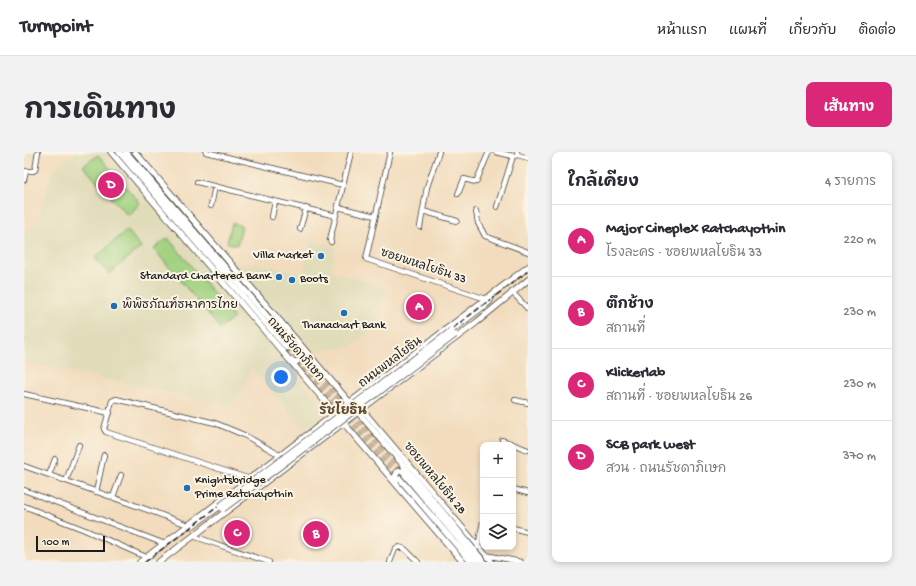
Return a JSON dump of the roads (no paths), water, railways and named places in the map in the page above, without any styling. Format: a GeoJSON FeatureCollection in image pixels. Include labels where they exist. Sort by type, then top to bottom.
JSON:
{"type":"FeatureCollection","features":[{"type":"Feature","properties":{"kind":"main road","name":"ถนนรัชดาภิเษก"},"geometry":{"type":"LineString","coordinates":[[111,152],[463,562]]}},
{"type":"Feature","properties":{"kind":"main road","name":"ถนนรัชดาภิเษก"},"geometry":{"type":"LineString","coordinates":[[119,152],[289,346],[126,152]]}},
{"type":"Feature","properties":{"kind":"main road","name":"ถนนรัชดาภิเษก"},"geometry":{"type":"LineString","coordinates":[[135,152],[302,348],[350,403],[360,410],[408,475],[478,562]]}},
{"type":"Feature","properties":{"kind":"main road","name":"ถนนพหลโยธิน"},"geometry":{"type":"LineString","coordinates":[[140,562],[528,267]]}},
{"type":"Feature","properties":{"kind":"main road","name":"ถนนพหลโยธิน"},"geometry":{"type":"LineString","coordinates":[[159,562],[477,322],[528,280]]}},
{"type":"Feature","properties":{"kind":"main road","name":"ถนนพหลโยธิน"},"geometry":{"type":"LineString","coordinates":[[453,333],[488,302],[492,294]]}},
{"type":"Feature","properties":{"kind":"main road","name":"ถนนพหลโยธิน"},"geometry":{"type":"LineString","coordinates":[[195,534],[202,524],[222,507],[453,333],[487,310],[494,307]]}},
{"type":"Feature","properties":{"kind":"main road"},"geometry":{"type":"LineString","coordinates":[[289,360],[296,362],[299,360],[302,357],[302,348]]}},
{"type":"Feature","properties":{"kind":"main road"},"geometry":{"type":"LineString","coordinates":[[383,378],[384,383],[391,387]]}},
{"type":"Feature","properties":{"kind":"main road"},"geometry":{"type":"LineString","coordinates":[[313,430],[317,433],[320,441]]}},
{"type":"Feature","properties":{"kind":"main road"},"geometry":{"type":"LineString","coordinates":[[396,484],[395,477],[398,471],[402,471],[408,475]]}},
{"type":"Feature","properties":{"kind":"main road","name":"ถนนรัชดาภิเษก"},"geometry":{"type":"LineString","coordinates":[[408,475],[484,562]]}},
{"type":"Feature","properties":{"kind":"main road"},"geometry":{"type":"LineString","coordinates":[[400,479],[471,562]]}},
{"type":"Feature","properties":{"kind":"main road","name":"ถนนพหลโยธิน"},"geometry":{"type":"LineString","coordinates":[[182,530],[192,526],[222,507]]}},
{"type":"Feature","properties":{"kind":"street"},"geometry":{"type":"LineString","coordinates":[[24,180],[25,171],[35,170],[38,152]]}},
{"type":"Feature","properties":{"kind":"street"},"geometry":{"type":"LineString","coordinates":[[206,152],[343,185]]}},
{"type":"Feature","properties":{"kind":"street"},"geometry":{"type":"LineString","coordinates":[[330,242],[351,152]]}},
{"type":"Feature","properties":{"kind":"street","name":"ซอยพหลโยธิน 33"},"geometry":{"type":"LineString","coordinates":[[390,152],[366,259],[486,299]]}},
{"type":"Feature","properties":{"kind":"street"},"geometry":{"type":"LineString","coordinates":[[420,227],[427,187],[439,152]]}},
{"type":"Feature","properties":{"kind":"street"},"geometry":{"type":"LineString","coordinates":[[458,194],[464,179],[476,182],[489,152]]}},
{"type":"Feature","properties":{"kind":"street"},"geometry":{"type":"LineString","coordinates":[[496,152],[516,154],[528,158]]}},
{"type":"Feature","properties":{"kind":"street"},"geometry":{"type":"LineString","coordinates":[[497,206],[516,154]]}},
{"type":"Feature","properties":{"kind":"street"},"geometry":{"type":"LineString","coordinates":[[197,182],[336,216]]}},
{"type":"Feature","properties":{"kind":"street"},"geometry":{"type":"LineString","coordinates":[[211,206],[215,186]]}},
{"type":"Feature","properties":{"kind":"street"},"geometry":{"type":"LineString","coordinates":[[272,217],[275,201]]}},
{"type":"Feature","properties":{"kind":"street"},"geometry":{"type":"LineString","coordinates":[[338,207],[375,216]]}},
{"type":"Feature","properties":{"kind":"street"},"geometry":{"type":"LineString","coordinates":[[300,229],[306,208]]}},
{"type":"Feature","properties":{"kind":"street"},"geometry":{"type":"LineString","coordinates":[[423,211],[457,221]]}},
{"type":"Feature","properties":{"kind":"street"},"geometry":{"type":"LineString","coordinates":[[476,211],[478,222],[485,236],[528,252]]}},
{"type":"Feature","properties":{"kind":"street"},"geometry":{"type":"LineString","coordinates":[[512,292],[528,309]]}},
{"type":"Feature","properties":{"kind":"street"},"geometry":{"type":"LineString","coordinates":[[24,394],[110,413]]}},
{"type":"Feature","properties":{"kind":"street"},"geometry":{"type":"LineString","coordinates":[[250,479],[106,432],[104,428],[110,413],[112,401],[116,399],[224,426],[263,444],[280,455]]}},
{"type":"Feature","properties":{"kind":"street"},"geometry":{"type":"LineString","coordinates":[[515,400],[528,403]]}},
{"type":"Feature","properties":{"kind":"street","name":"ซอยพหลโยธิน 28"},"geometry":{"type":"LineString","coordinates":[[360,410],[492,562]]}},
{"type":"Feature","properties":{"kind":"street"},"geometry":{"type":"LineString","coordinates":[[502,440],[528,450]]}},
{"type":"Feature","properties":{"kind":"street"},"geometry":{"type":"LineString","coordinates":[[66,482],[78,445]]}},
{"type":"Feature","properties":{"kind":"street"},"geometry":{"type":"LineString","coordinates":[[96,492],[104,455]]}},
{"type":"Feature","properties":{"kind":"street"},"geometry":{"type":"LineString","coordinates":[[49,475],[55,459]]}},
{"type":"Feature","properties":{"kind":"street"},"geometry":{"type":"LineString","coordinates":[[24,466],[188,525]]}},
{"type":"Feature","properties":{"kind":"street"},"geometry":{"type":"LineString","coordinates":[[113,497],[121,475]]}},
{"type":"Feature","properties":{"kind":"street"},"geometry":{"type":"LineString","coordinates":[[24,490],[164,544]]}},
{"type":"Feature","properties":{"kind":"street"},"geometry":{"type":"LineString","coordinates":[[516,490],[528,494]]}},
{"type":"Feature","properties":{"kind":"street"},"geometry":{"type":"LineString","coordinates":[[24,506],[85,530],[146,557]]}},
{"type":"Feature","properties":{"kind":"street"},"geometry":{"type":"LineString","coordinates":[[516,529],[528,532]]}},
{"type":"Feature","properties":{"kind":"street"},"geometry":{"type":"LineString","coordinates":[[195,534],[269,562]]}},
{"type":"Feature","properties":{"kind":"street"},"geometry":{"type":"LineString","coordinates":[[480,536],[478,554],[522,562]]}},
{"type":"Feature","properties":{"kind":"street"},"geometry":{"type":"LineString","coordinates":[[390,562],[395,549],[399,547],[405,549],[418,562]]}},
{"type":"Feature","properties":{"kind":"tunnel"},"geometry":{"type":"LineString","coordinates":[[291,344],[404,474]]}},
{"type":"Feature","properties":{"kind":"tunnel"},"geometry":{"type":"LineString","coordinates":[[287,348],[399,477]]}},
{"type":"Feature","properties":{"kind":"railway"},"geometry":{"type":"LineString","coordinates":[[145,562],[528,271]]}},
{"type":"Feature","properties":{"kind":"place","name":"SCB park west"},"geometry":{"type":"Point","coordinates":[111,185]}},
{"type":"Feature","properties":{"kind":"place","name":"Villa Market"},"geometry":{"type":"Point","coordinates":[321,256]}},
{"type":"Feature","properties":{"kind":"place","name":"Standard Chartered BanK"},"geometry":{"type":"Point","coordinates":[279,277]}},
{"type":"Feature","properties":{"kind":"place","name":"Boots"},"geometry":{"type":"Point","coordinates":[292,280]}},
{"type":"Feature","properties":{"kind":"place","name":"พิพิธภัณฑ์ธนาคารไทย"},"geometry":{"type":"Point","coordinates":[114,306]}},
{"type":"Feature","properties":{"kind":"place","name":"Major Cineplex Ratchayothin"},"geometry":{"type":"Point","coordinates":[419,307]}},
{"type":"Feature","properties":{"kind":"place","name":"Thanachart Bank"},"geometry":{"type":"Point","coordinates":[344,313]}},
{"type":"Feature","properties":{"kind":"place","name":"Knightsbridge Prime Ratchayothin"},"geometry":{"type":"Point","coordinates":[187,488]}},
{"type":"Feature","properties":{"kind":"place","name":"Klickerlab"},"geometry":{"type":"Point","coordinates":[237,533]}},
{"type":"Feature","properties":{"kind":"place","name":"ตึกช้าง"},"geometry":{"type":"Point","coordinates":[316,534]}},
{"type":"Feature","properties":{"kind":"district","name":"รัชโยธิน"},"geometry":{"type":"Point","coordinates":[343,411]}}]}
